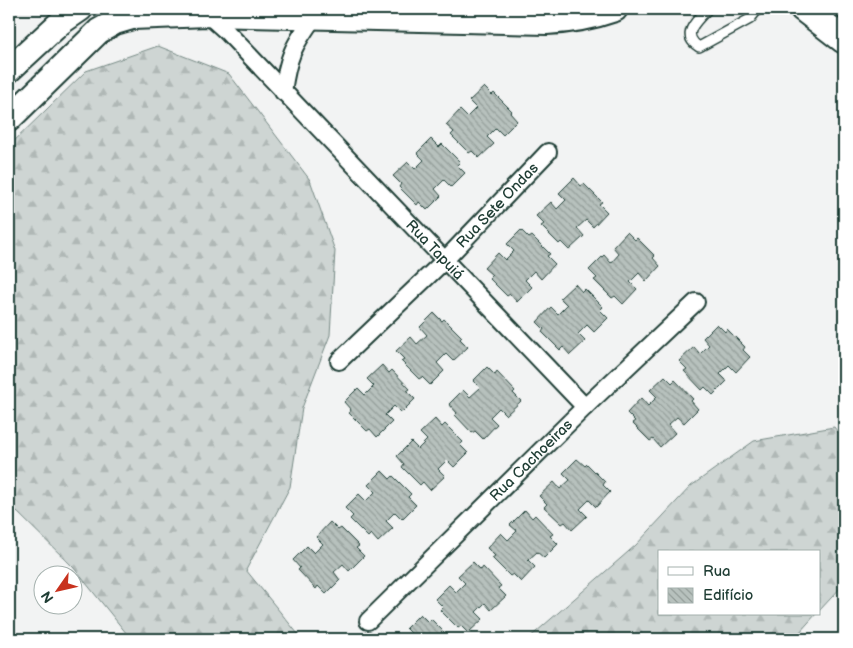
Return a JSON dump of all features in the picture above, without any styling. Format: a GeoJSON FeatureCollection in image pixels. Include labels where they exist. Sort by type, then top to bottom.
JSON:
{"type":"FeatureCollection","features":[{"type":"Feature","properties":{"kind":"main road"},"geometry":{"type":"LineString","coordinates":[[804,9],[844,40]]}},
{"type":"Feature","properties":{"kind":"street"},"geometry":{"type":"LineString","coordinates":[[9,70],[61,22],[80,9]]}},
{"type":"Feature","properties":{"kind":"street"},"geometry":{"type":"LineString","coordinates":[[9,119],[99,31],[115,22],[132,17],[273,12],[314,17],[547,22],[570,21],[602,11]]}},
{"type":"Feature","properties":{"kind":"street","name":"Rua Tapuiá"},"geometry":{"type":"LineString","coordinates":[[207,14],[226,31],[585,407]]}},
{"type":"Feature","properties":{"kind":"street"},"geometry":{"type":"LineString","coordinates":[[283,92],[287,65],[292,50],[314,17]]}},
{"type":"Feature","properties":{"kind":"street","name":"Rua Sete Ondas"},"geometry":{"type":"LineString","coordinates":[[339,361],[445,260],[548,152]]}},
{"type":"Feature","properties":{"kind":"street","name":"Rua Cachoeiras"},"geometry":{"type":"LineString","coordinates":[[368,621],[585,407],[696,302]]}},
{"type":"Feature","properties":{"kind":"lane"},"geometry":{"type":"LineString","coordinates":[[708,9],[689,32],[692,43],[699,47],[750,20],[758,9]]}},
{"type":"Feature","properties":{"kind":"green space"},"geometry":{"type":"Polygon","coordinates":[[[158,46],[229,74],[310,180],[335,251],[330,335],[302,408],[290,487],[246,570],[302,639],[131,639],[82,578],[82,566],[72,566],[9,504],[9,146],[86,71],[158,46]]]}},
{"type":"Feature","properties":{"kind":"green space"},"geometry":{"type":"Polygon","coordinates":[[[834,427],[844,440],[844,584],[820,610],[820,550],[658,550],[658,616],[814,616],[799,633],[790,639],[528,639],[636,545],[691,486],[754,441],[834,427]]]}},
{"type":"Feature","properties":{"kind":"building"},"geometry":{"type":"Polygon","coordinates":[[[484,87],[492,95],[494,93],[512,111],[510,113],[517,121],[503,135],[496,128],[487,137],[494,144],[479,158],[472,151],[469,153],[451,135],[454,132],[446,125],[460,110],[467,117],[476,108],[469,101],[484,87]]]}},
{"type":"Feature","properties":{"kind":"building"},"geometry":{"type":"Polygon","coordinates":[[[431,139],[439,147],[442,144],[460,162],[457,165],[465,173],[451,187],[444,180],[435,189],[441,196],[427,210],[419,202],[417,205],[399,187],[401,184],[393,176],[408,162],[415,169],[424,160],[417,153],[431,139]]]}},
{"type":"Feature","properties":{"kind":"building"},"geometry":{"type":"Polygon","coordinates":[[[574,178],[581,186],[584,184],[602,202],[599,204],[607,212],[593,227],[586,220],[577,228],[584,236],[569,250],[561,242],[559,244],[541,226],[544,224],[536,216],[551,202],[557,209],[566,200],[559,193],[574,178]]]}},
{"type":"Feature","properties":{"kind":"building"},"geometry":{"type":"Polygon","coordinates":[[[521,230],[529,238],[532,236],[550,254],[547,256],[555,264],[541,279],[534,271],[525,280],[532,287],[517,302],[510,294],[507,296],[489,278],[492,275],[484,268],[498,253],[505,260],[514,251],[507,244],[521,230]]]}},
{"type":"Feature","properties":{"kind":"building"},"geometry":{"type":"Polygon","coordinates":[[[627,232],[635,240],[637,238],[655,256],[653,258],[660,266],[646,281],[639,273],[630,282],[637,289],[623,304],[615,296],[612,298],[594,280],[597,278],[589,270],[604,255],[611,263],[619,254],[613,247],[627,232]]]}},
{"type":"Feature","properties":{"kind":"building"},"geometry":{"type":"Polygon","coordinates":[[[575,284],[582,292],[585,289],[603,307],[600,310],[608,318],[594,332],[587,325],[578,334],[585,341],[570,355],[563,347],[560,350],[542,332],[544,329],[537,322],[551,307],[558,314],[567,305],[560,298],[575,284]]]}},
{"type":"Feature","properties":{"kind":"building"},"geometry":{"type":"Polygon","coordinates":[[[434,313],[442,321],[444,319],[462,337],[460,339],[468,347],[453,361],[446,354],[437,363],[444,371],[430,385],[422,377],[419,379],[401,361],[404,359],[396,351],[411,337],[417,344],[427,335],[420,327],[434,313]]]}},
{"type":"Feature","properties":{"kind":"building"},"geometry":{"type":"Polygon","coordinates":[[[717,324],[725,332],[727,329],[745,347],[743,350],[750,357],[736,372],[729,365],[720,374],[727,381],[713,395],[705,387],[702,390],[684,371],[687,369],[679,361],[694,347],[700,354],[709,345],[703,338],[717,324]]]}},
{"type":"Feature","properties":{"kind":"building"},"geometry":{"type":"Polygon","coordinates":[[[382,365],[389,373],[392,370],[410,389],[407,391],[415,399],[401,413],[394,406],[385,415],[392,422],[377,437],[370,429],[367,431],[349,413],[351,410],[344,402],[358,388],[365,395],[374,386],[367,379],[382,365]]]}},
{"type":"Feature","properties":{"kind":"building"},"geometry":{"type":"Polygon","coordinates":[[[487,367],[495,375],[497,372],[515,391],[513,393],[521,401],[506,415],[499,408],[490,417],[497,424],[483,439],[475,431],[472,433],[455,415],[457,413],[449,404],[463,390],[470,397],[480,388],[473,381],[487,367]]]}},
{"type":"Feature","properties":{"kind":"building"},"geometry":{"type":"Polygon","coordinates":[[[665,376],[672,383],[675,380],[693,399],[691,401],[698,409],[684,423],[677,417],[668,425],[675,433],[660,447],[653,439],[650,441],[632,423],[635,421],[627,413],[641,398],[648,406],[657,397],[650,390],[665,376]]]}},
{"type":"Feature","properties":{"kind":"building"},"geometry":{"type":"Polygon","coordinates":[[[435,419],[442,427],[445,424],[463,442],[460,445],[468,453],[454,467],[447,460],[438,469],[445,476],[430,490],[423,482],[420,485],[402,467],[404,464],[397,456],[411,442],[418,449],[427,440],[420,433],[435,419]]]}},
{"type":"Feature","properties":{"kind":"building"},"geometry":{"type":"Polygon","coordinates":[[[577,459],[585,466],[587,464],[605,482],[603,485],[610,492],[596,507],[589,500],[580,509],[587,516],[572,530],[565,522],[562,524],[544,507],[547,504],[539,496],[554,482],[560,489],[570,480],[563,473],[577,459]]]}},
{"type":"Feature","properties":{"kind":"building"},"geometry":{"type":"Polygon","coordinates":[[[382,471],[390,479],[393,476],[411,494],[408,497],[416,505],[402,519],[395,512],[386,521],[393,528],[378,542],[371,534],[368,537],[350,519],[353,516],[345,508],[359,494],[366,501],[375,492],[368,485],[382,471]]]}},
{"type":"Feature","properties":{"kind":"building"},"geometry":{"type":"Polygon","coordinates":[[[525,510],[532,518],[535,515],[553,534],[550,536],[558,544],[544,558],[537,552],[528,560],[535,567],[521,582],[513,574],[510,576],[492,558],[495,556],[487,548],[501,533],[508,540],[517,531],[510,525],[525,510]]]}},
{"type":"Feature","properties":{"kind":"building"},"geometry":{"type":"Polygon","coordinates":[[[330,522],[338,530],[341,528],[359,546],[356,548],[364,556],[349,571],[343,564],[334,572],[340,580],[326,594],[318,586],[316,589],[298,570],[300,568],[293,560],[307,546],[314,553],[323,544],[316,537],[330,522]]]}},
{"type":"Feature","properties":{"kind":"building"},"geometry":{"type":"Polygon","coordinates":[[[473,562],[481,570],[483,567],[501,586],[498,588],[506,596],[491,610],[485,603],[476,612],[483,619],[468,633],[461,626],[458,628],[440,610],[443,607],[435,599],[449,585],[456,592],[465,583],[458,576],[473,562]]]}},
{"type":"Feature","properties":{"kind":"building"},"geometry":{"type":"Polygon","coordinates":[[[420,614],[428,622],[431,619],[449,637],[447,639],[409,639],[413,635],[406,628],[420,614]]]}}]}
